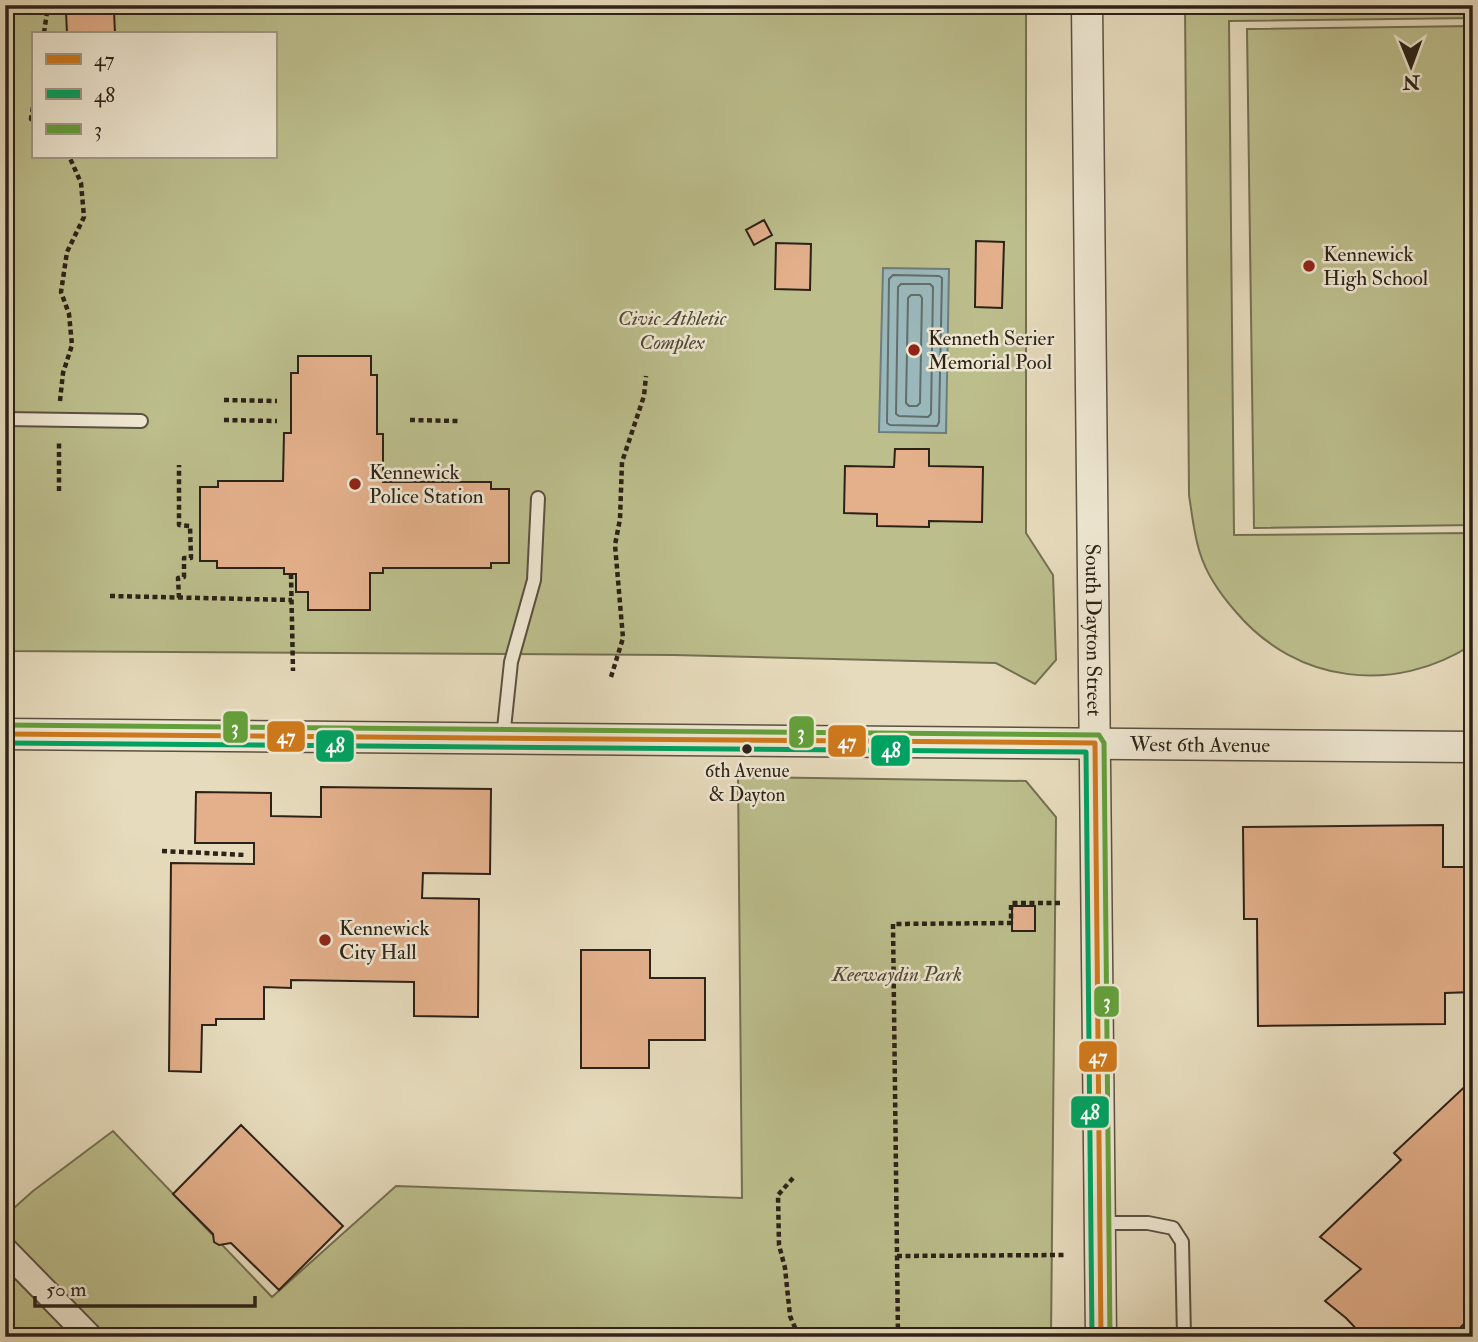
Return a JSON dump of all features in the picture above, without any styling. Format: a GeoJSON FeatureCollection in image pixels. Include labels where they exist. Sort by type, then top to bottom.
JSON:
{"type":"FeatureCollection","features":[{"type":"Feature","properties":{"kind":"street","name":"South Dayton Street"},"geometry":{"type":"LineString","coordinates":[[1087,5],[1101,1337]]}},
{"type":"Feature","properties":{"kind":"street","name":"West 6th Avenue"},"geometry":{"type":"LineString","coordinates":[[5,734],[1473,747]]}},
{"type":"Feature","properties":{"kind":"street"},"geometry":{"type":"LineString","coordinates":[[5,1250],[89,1337]]}},
{"type":"Feature","properties":{"kind":"lane"},"geometry":{"type":"LineString","coordinates":[[5,419],[141,421]]}},
{"type":"Feature","properties":{"kind":"lane"},"geometry":{"type":"LineString","coordinates":[[503,738],[511,662],[534,580],[538,498]]}},
{"type":"Feature","properties":{"kind":"lane"},"geometry":{"type":"LineString","coordinates":[[1100,1223],[1148,1223],[1173,1227],[1182,1242],[1184,1337]]}},
{"type":"Feature","properties":{"kind":"path"},"geometry":{"type":"LineString","coordinates":[[44,32],[48,5]]}},
{"type":"Feature","properties":{"kind":"path"},"geometry":{"type":"LineString","coordinates":[[60,402],[63,373],[72,345],[69,313],[61,292],[67,252],[84,217],[81,183],[70,158]]}},
{"type":"Feature","properties":{"kind":"path"},"geometry":{"type":"LineString","coordinates":[[611,677],[623,638],[615,545],[620,519],[622,462],[644,396],[646,376]]}},
{"type":"Feature","properties":{"kind":"path"},"geometry":{"type":"LineString","coordinates":[[224,400],[277,401]]}},
{"type":"Feature","properties":{"kind":"path"},"geometry":{"type":"LineString","coordinates":[[224,420],[277,421]]}},
{"type":"Feature","properties":{"kind":"path"},"geometry":{"type":"LineString","coordinates":[[410,421],[458,421]]}},
{"type":"Feature","properties":{"kind":"path"},"geometry":{"type":"LineString","coordinates":[[59,440],[59,491]]}},
{"type":"Feature","properties":{"kind":"path"},"geometry":{"type":"LineString","coordinates":[[179,465],[179,525],[190,526],[191,558],[184,558],[184,578],[178,578],[179,598]]}},
{"type":"Feature","properties":{"kind":"path"},"geometry":{"type":"LineString","coordinates":[[291,574],[293,671]]}},
{"type":"Feature","properties":{"kind":"path"},"geometry":{"type":"LineString","coordinates":[[110,596],[292,600]]}},
{"type":"Feature","properties":{"kind":"path"},"geometry":{"type":"LineString","coordinates":[[162,851],[246,855]]}},
{"type":"Feature","properties":{"kind":"path"},"geometry":{"type":"LineString","coordinates":[[898,1337],[893,924],[1010,923],[1011,903],[1062,903]]}},
{"type":"Feature","properties":{"kind":"path"},"geometry":{"type":"LineString","coordinates":[[793,1178],[778,1195],[779,1245],[785,1268],[790,1316],[799,1337]]}},
{"type":"Feature","properties":{"kind":"path"},"geometry":{"type":"LineString","coordinates":[[897,1256],[1064,1255]]}},
{"type":"Feature","properties":{"kind":"green space","name":"Civic Athletic Complex"},"geometry":{"type":"Polygon","coordinates":[[[5,5],[1026,5],[1026,533],[1053,575],[1056,660],[1035,684],[996,663],[674,655],[5,651],[5,5]]]}},
{"type":"Feature","properties":{"kind":"green space"},"geometry":{"type":"Polygon","coordinates":[[[1185,5],[1473,5],[1473,18],[1229,21],[1234,535],[1473,533],[1473,644],[1443,660],[1412,671],[1380,675],[1348,674],[1317,667],[1288,655],[1260,636],[1225,599],[1203,561],[1196,539],[1189,495],[1185,5]]]}},
{"type":"Feature","properties":{"kind":"green space"},"geometry":{"type":"Polygon","coordinates":[[[1473,26],[1473,525],[1254,528],[1247,29],[1473,26]]]}},
{"type":"Feature","properties":{"kind":"green space","name":"Keewaydin Park"},"geometry":{"type":"Polygon","coordinates":[[[738,777],[1026,781],[1056,817],[1051,1337],[5,1337],[5,1216],[33,1191],[113,1131],[272,1297],[396,1186],[742,1198],[738,777]]]}},
{"type":"Feature","properties":{"kind":"water","name":"Kenneth Serier Memorial Pool"},"geometry":{"type":"Polygon","coordinates":[[[883,268],[949,269],[946,433],[879,432],[883,268]]]}},
{"type":"Feature","properties":{"kind":"building"},"geometry":{"type":"Polygon","coordinates":[[[114,11],[115,32],[67,32],[66,12],[114,11]]]}},
{"type":"Feature","properties":{"kind":"building"},"geometry":{"type":"Polygon","coordinates":[[[764,220],[772,235],[754,245],[746,230],[764,220]]]}},
{"type":"Feature","properties":{"kind":"building"},"geometry":{"type":"Polygon","coordinates":[[[976,241],[1004,242],[1002,308],[975,307],[976,241]]]}},
{"type":"Feature","properties":{"kind":"building"},"geometry":{"type":"Polygon","coordinates":[[[776,243],[811,244],[810,290],[775,289],[776,243]]]}},
{"type":"Feature","properties":{"kind":"building","name":"Kennewick Police Station"},"geometry":{"type":"Polygon","coordinates":[[[298,356],[371,356],[371,375],[377,375],[377,434],[383,434],[383,482],[491,482],[491,489],[509,489],[509,563],[491,563],[491,568],[383,568],[383,573],[370,573],[370,610],[308,610],[308,592],[296,592],[296,574],[284,574],[284,568],[217,568],[217,561],[200,561],[200,487],[218,487],[218,481],[283,481],[284,433],[291,433],[291,373],[298,373],[298,356]]]}},
{"type":"Feature","properties":{"kind":"building"},"geometry":{"type":"Polygon","coordinates":[[[895,449],[929,449],[929,466],[983,467],[982,522],[929,521],[929,527],[877,526],[877,514],[844,513],[845,466],[894,467],[895,449]]]}},
{"type":"Feature","properties":{"kind":"building","name":"Kennewick City Hall"},"geometry":{"type":"Polygon","coordinates":[[[321,787],[491,789],[490,874],[423,873],[422,898],[479,899],[478,1017],[414,1016],[414,982],[291,980],[291,988],[264,987],[264,1019],[216,1019],[216,1025],[202,1025],[201,1072],[169,1071],[171,863],[254,864],[254,843],[195,843],[196,792],[271,793],[271,816],[321,817],[321,787]]]}},
{"type":"Feature","properties":{"kind":"building"},"geometry":{"type":"Polygon","coordinates":[[[1443,825],[1443,867],[1473,867],[1473,992],[1445,993],[1445,1024],[1258,1026],[1257,919],[1244,919],[1243,827],[1443,825]]]}},
{"type":"Feature","properties":{"kind":"building"},"geometry":{"type":"Polygon","coordinates":[[[1012,906],[1035,906],[1035,931],[1012,931],[1012,906]]]}},
{"type":"Feature","properties":{"kind":"building"},"geometry":{"type":"Polygon","coordinates":[[[581,950],[650,950],[650,978],[705,978],[705,1040],[649,1040],[649,1068],[581,1068],[581,950]]]}},
{"type":"Feature","properties":{"kind":"building"},"geometry":{"type":"Polygon","coordinates":[[[1473,1079],[1473,1314],[1461,1327],[1470,1337],[1364,1337],[1325,1301],[1361,1269],[1320,1237],[1401,1160],[1394,1153],[1473,1079]]]}},
{"type":"Feature","properties":{"kind":"building"},"geometry":{"type":"Polygon","coordinates":[[[241,1125],[343,1226],[279,1290],[231,1243],[219,1245],[214,1242],[213,1234],[173,1194],[241,1125]]]}},
{"type":"Feature","properties":{"kind":"transit line","name":"3"},"geometry":{"type":"LineString","coordinates":[[5,725],[1099,735],[1104,743],[1110,1337]]}},
{"type":"Feature","properties":{"kind":"transit line","name":"47"},"geometry":{"type":"LineString","coordinates":[[5,734],[1095,743],[1101,1337]]}},
{"type":"Feature","properties":{"kind":"transit line","name":"48"},"geometry":{"type":"LineString","coordinates":[[5,743],[1086,752],[1092,1337]]}},
{"type":"Feature","properties":{"kind":"place","name":"Kennewick High School"},"geometry":{"type":"Point","coordinates":[1309,266]}},
{"type":"Feature","properties":{"kind":"place","name":"Kenneth Serier Memorial Pool"},"geometry":{"type":"Point","coordinates":[914,350]}},
{"type":"Feature","properties":{"kind":"place","name":"Kennewick Police Station"},"geometry":{"type":"Point","coordinates":[355,484]}},
{"type":"Feature","properties":{"kind":"place","name":"6th Avenue & Dayton"},"geometry":{"type":"Point","coordinates":[747,749]}},
{"type":"Feature","properties":{"kind":"place","name":"Kennewick City Hall"},"geometry":{"type":"Point","coordinates":[325,940]}}]}
